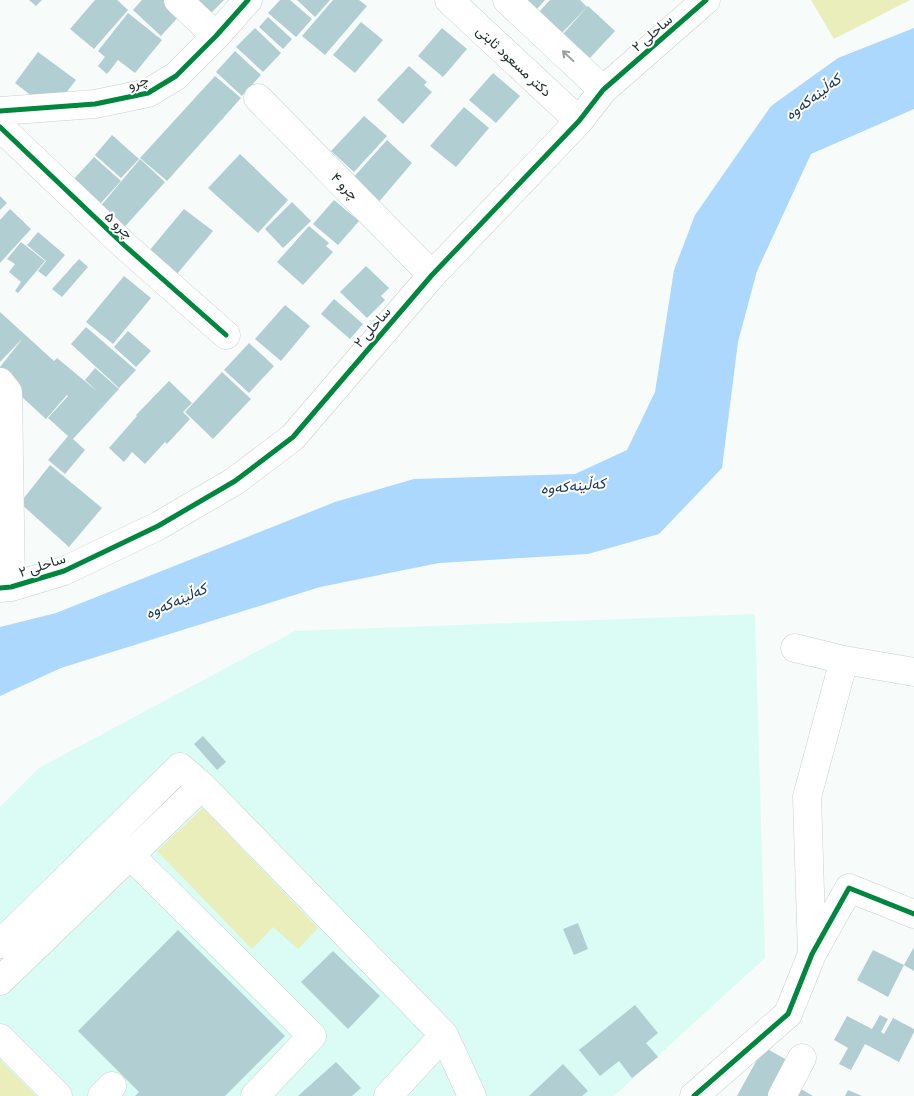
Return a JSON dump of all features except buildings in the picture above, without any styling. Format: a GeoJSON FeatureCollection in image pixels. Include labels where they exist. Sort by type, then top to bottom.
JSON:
{"type":"FeatureCollection","features":[{"type":"Feature","properties":{"kind":"street"},"geometry":{"type":"LineString","coordinates":[[178,0],[216,36]]}},
{"type":"Feature","properties":{"kind":"street","name":"چرو"},"geometry":{"type":"LineString","coordinates":[[0,111],[95,104],[148,93],[176,76],[216,36],[248,0]]}},
{"type":"Feature","properties":{"kind":"street","name":"دکتر مسعود ثابتی"},"geometry":{"type":"LineString","coordinates":[[449,0],[579,121]]}},
{"type":"Feature","properties":{"kind":"street"},"geometry":{"type":"LineString","coordinates":[[507,0],[603,90]]}},
{"type":"Feature","properties":{"kind":"street","name":"ساحلی ۲"},"geometry":{"type":"LineString","coordinates":[[6,587],[64,571],[158,526],[235,481],[293,437],[432,275],[579,121],[603,90],[706,0]]}},
{"type":"Feature","properties":{"kind":"street","name":"چرو ۴"},"geometry":{"type":"LineString","coordinates":[[258,98],[432,275]]}},
{"type":"Feature","properties":{"kind":"street","name":"چرو ۵"},"geometry":{"type":"LineString","coordinates":[[0,127],[124,245],[226,335]]}},
{"type":"Feature","properties":{"kind":"street"},"geometry":{"type":"LineString","coordinates":[[0,382],[8,392],[6,587]]}},
{"type":"Feature","properties":{"kind":"street"},"geometry":{"type":"LineString","coordinates":[[795,648],[844,660],[914,672]]}},
{"type":"Feature","properties":{"kind":"street"},"geometry":{"type":"LineString","coordinates":[[812,954],[807,797],[844,660]]}},
{"type":"Feature","properties":{"kind":"street"},"geometry":{"type":"LineString","coordinates":[[0,944],[180,767],[202,786],[444,1035],[472,1096]]}},
{"type":"Feature","properties":{"kind":"street"},"geometry":{"type":"LineString","coordinates":[[0,981],[202,786]]}},
{"type":"Feature","properties":{"kind":"street"},"geometry":{"type":"LineString","coordinates":[[108,837],[130,855],[312,1036],[255,1096]]}},
{"type":"Feature","properties":{"kind":"street"},"geometry":{"type":"LineString","coordinates":[[694,1096],[788,1014],[812,954],[849,888],[914,914]]}},
{"type":"Feature","properties":{"kind":"street"},"geometry":{"type":"LineString","coordinates":[[388,1096],[444,1035]]}},
{"type":"Feature","properties":{"kind":"street"},"geometry":{"type":"LineString","coordinates":[[0,1038],[58,1096]]}},
{"type":"Feature","properties":{"kind":"street"},"geometry":{"type":"LineString","coordinates":[[782,1096],[802,1058]]}},
{"type":"Feature","properties":{"kind":"shaded area"},"geometry":{"type":"Polygon","coordinates":[[[755,614],[765,958],[614,1096],[0,1096],[0,807],[39,768],[295,631],[755,614]]]}},
{"type":"Feature","properties":{"kind":"green space"},"geometry":{"type":"Polygon","coordinates":[[[811,0],[910,0],[834,39],[811,0]]]}},
{"type":"Feature","properties":{"kind":"green space"},"geometry":{"type":"Polygon","coordinates":[[[203,808],[318,928],[298,949],[273,927],[252,949],[157,851],[203,808]]]}},
{"type":"Feature","properties":{"kind":"green space"},"geometry":{"type":"Polygon","coordinates":[[[0,1060],[36,1096],[0,1096],[0,1060]]]}},
{"type":"Feature","properties":{"kind":"water","name":"کەڵینەکەوە"},"geometry":{"type":"Polygon","coordinates":[[[914,28],[914,109],[811,154],[757,271],[738,342],[722,468],[659,534],[588,554],[439,563],[320,587],[61,668],[0,696],[0,627],[56,613],[335,502],[414,479],[575,474],[627,450],[655,392],[674,270],[695,215],[771,106],[838,58],[914,28]]]}},
{"type":"Feature","properties":{"kind":"cycle path"},"geometry":{"type":"LineString","coordinates":[[0,111],[95,104],[148,93],[176,76],[216,36],[248,0]]}},
{"type":"Feature","properties":{"kind":"cycle path"},"geometry":{"type":"LineString","coordinates":[[0,588],[11,587],[64,571],[158,526],[235,481],[293,437],[432,275],[579,121],[603,90],[706,0]]}},
{"type":"Feature","properties":{"kind":"cycle path"},"geometry":{"type":"LineString","coordinates":[[0,127],[124,245],[226,335]]}},
{"type":"Feature","properties":{"kind":"cycle path"},"geometry":{"type":"LineString","coordinates":[[694,1096],[788,1014],[812,954],[849,888],[914,914]]}}]}
